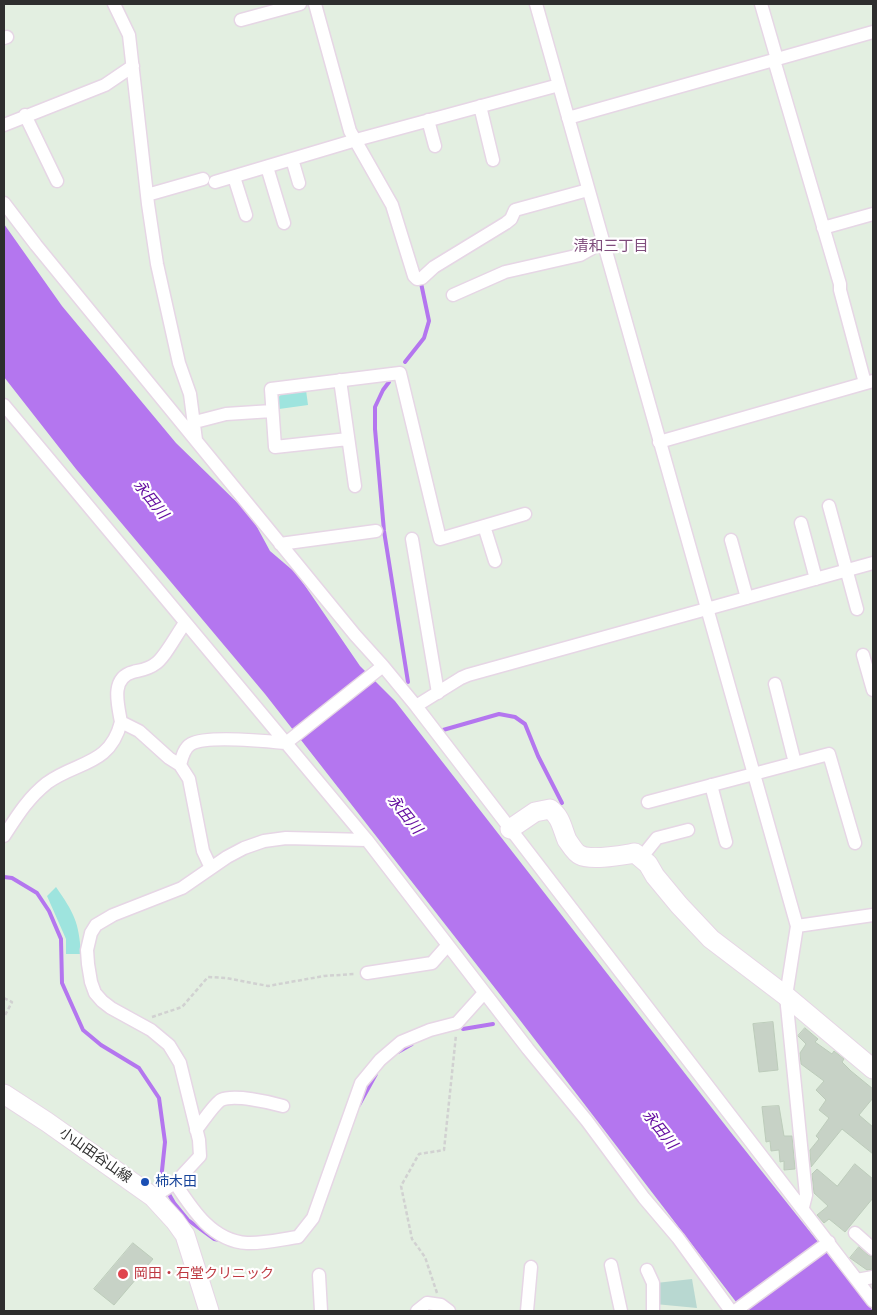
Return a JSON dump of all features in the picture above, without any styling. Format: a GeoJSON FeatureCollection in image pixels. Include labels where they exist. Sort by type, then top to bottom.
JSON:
{"type":"FeatureCollection","features":[{"type":"Feature","properties":{"kind":"street"},"geometry":{"type":"LineString","coordinates":[[114,4],[129,35],[147,195],[157,264],[179,363],[190,394],[196,440]]}},
{"type":"Feature","properties":{"kind":"street"},"geometry":{"type":"LineString","coordinates":[[241,20],[300,4]]}},
{"type":"Feature","properties":{"kind":"street"},"geometry":{"type":"LineString","coordinates":[[315,4],[350,131],[392,205],[414,276],[417,279],[422,278],[434,267],[506,223],[511,219],[516,210],[588,190]]}},
{"type":"Feature","properties":{"kind":"street"},"geometry":{"type":"LineString","coordinates":[[536,4],[797,926],[786,996],[806,1196],[803,1207]]}},
{"type":"Feature","properties":{"kind":"street"},"geometry":{"type":"LineString","coordinates":[[659,442],[869,382],[823,228],[760,4]]}},
{"type":"Feature","properties":{"kind":"street"},"geometry":{"type":"LineString","coordinates":[[568,118],[873,32]]}},
{"type":"Feature","properties":{"kind":"street"},"geometry":{"type":"LineString","coordinates":[[4,125],[105,84],[133,66]]}},
{"type":"Feature","properties":{"kind":"street"},"geometry":{"type":"LineString","coordinates":[[215,182],[356,140],[558,85]]}},
{"type":"Feature","properties":{"kind":"street"},"geometry":{"type":"LineString","coordinates":[[480,106],[494,160]]}},
{"type":"Feature","properties":{"kind":"street"},"geometry":{"type":"LineString","coordinates":[[26,115],[57,181]]}},
{"type":"Feature","properties":{"kind":"street"},"geometry":{"type":"LineString","coordinates":[[428,120],[434,146]]}},
{"type":"Feature","properties":{"kind":"street"},"geometry":{"type":"LineString","coordinates":[[292,159],[299,183]]}},
{"type":"Feature","properties":{"kind":"street"},"geometry":{"type":"LineString","coordinates":[[267,167],[284,223]]}},
{"type":"Feature","properties":{"kind":"street"},"geometry":{"type":"LineString","coordinates":[[234,177],[246,215]]}},
{"type":"Feature","properties":{"kind":"street"},"geometry":{"type":"LineString","coordinates":[[147,195],[203,179]]}},
{"type":"Feature","properties":{"kind":"street"},"geometry":{"type":"LineString","coordinates":[[4,203],[36,245],[280,544],[416,706],[641,1001],[803,1207],[827,1243],[873,1300]]}},
{"type":"Feature","properties":{"kind":"street"},"geometry":{"type":"LineString","coordinates":[[823,228],[873,214]]}},
{"type":"Feature","properties":{"kind":"street"},"geometry":{"type":"LineString","coordinates":[[453,295],[505,272],[580,255],[603,242]]}},
{"type":"Feature","properties":{"kind":"street"},"geometry":{"type":"LineString","coordinates":[[348,439],[275,447],[271,389],[400,373],[440,539],[525,514]]}},
{"type":"Feature","properties":{"kind":"street"},"geometry":{"type":"LineString","coordinates":[[340,380],[355,486]]}},
{"type":"Feature","properties":{"kind":"street"},"geometry":{"type":"LineString","coordinates":[[4,404],[366,840],[734,1311],[827,1243]]}},
{"type":"Feature","properties":{"kind":"street"},"geometry":{"type":"LineString","coordinates":[[194,422],[226,414],[272,411]]}},
{"type":"Feature","properties":{"kind":"street"},"geometry":{"type":"LineString","coordinates":[[829,506],[857,609]]}},
{"type":"Feature","properties":{"kind":"street"},"geometry":{"type":"LineString","coordinates":[[801,523],[816,579]]}},
{"type":"Feature","properties":{"kind":"street"},"geometry":{"type":"LineString","coordinates":[[484,526],[496,561]]}},
{"type":"Feature","properties":{"kind":"street"},"geometry":{"type":"LineString","coordinates":[[280,544],[376,531]]}},
{"type":"Feature","properties":{"kind":"street"},"geometry":{"type":"LineString","coordinates":[[412,540],[438,692]]}},
{"type":"Feature","properties":{"kind":"street"},"geometry":{"type":"LineString","coordinates":[[732,540],[748,598]]}},
{"type":"Feature","properties":{"kind":"street"},"geometry":{"type":"LineString","coordinates":[[416,706],[468,675],[873,563]]}},
{"type":"Feature","properties":{"kind":"street"},"geometry":{"type":"LineString","coordinates":[[4,836],[28,800],[49,782],[98,758],[118,737],[121,722],[117,690],[120,681],[123,676],[157,664],[185,622]]}},
{"type":"Feature","properties":{"kind":"street"},"geometry":{"type":"LineString","coordinates":[[863,655],[873,690]]}},
{"type":"Feature","properties":{"kind":"street"},"geometry":{"type":"LineString","coordinates":[[180,765],[182,756],[191,744],[204,741],[240,740],[286,743],[383,666]]}},
{"type":"Feature","properties":{"kind":"street"},"geometry":{"type":"LineString","coordinates":[[775,684],[795,763]]}},
{"type":"Feature","properties":{"kind":"street"},"geometry":{"type":"LineString","coordinates":[[121,722],[138,731],[180,765],[189,779],[203,851],[211,868]]}},
{"type":"Feature","properties":{"kind":"street"},"geometry":{"type":"LineString","coordinates":[[648,802],[829,754],[855,843]]}},
{"type":"Feature","properties":{"kind":"street"},"geometry":{"type":"LineString","coordinates":[[711,785],[726,842]]}},
{"type":"Feature","properties":{"kind":"street"},"geometry":{"type":"LineString","coordinates":[[510,828],[535,812],[550,809],[556,813],[568,840],[579,855],[590,858],[635,853],[648,864],[679,905],[711,938],[786,996],[873,1069]]}},
{"type":"Feature","properties":{"kind":"street"},"geometry":{"type":"LineString","coordinates":[[641,858],[657,838],[688,830]]}},
{"type":"Feature","properties":{"kind":"street"},"geometry":{"type":"LineString","coordinates":[[156,1195],[174,1183],[200,1156],[196,1130],[180,1063],[169,1045],[151,1030],[111,1008],[95,993],[91,982],[87,950],[91,933],[96,925],[113,915],[182,888],[244,848],[264,841],[286,838],[366,840]]}},
{"type":"Feature","properties":{"kind":"street"},"geometry":{"type":"LineString","coordinates":[[797,926],[873,915]]}},
{"type":"Feature","properties":{"kind":"street"},"geometry":{"type":"LineString","coordinates":[[368,974],[432,963],[447,946]]}},
{"type":"Feature","properties":{"kind":"street"},"geometry":{"type":"LineString","coordinates":[[174,1183],[206,1225],[227,1238],[247,1243],[298,1237],[313,1218],[361,1083],[380,1060],[401,1042],[430,1030],[457,1023],[484,993]]}},
{"type":"Feature","properties":{"kind":"street","name":"小山田谷山線"},"geometry":{"type":"LineString","coordinates":[[4,1094],[156,1195],[184,1235],[209,1311]]}},
{"type":"Feature","properties":{"kind":"street"},"geometry":{"type":"LineString","coordinates":[[196,1130],[220,1101],[228,1099],[260,1100],[283,1106]]}},
{"type":"Feature","properties":{"kind":"street"},"geometry":{"type":"LineString","coordinates":[[855,1233],[873,1249]]}},
{"type":"Feature","properties":{"kind":"street"},"geometry":{"type":"LineString","coordinates":[[611,1265],[621,1311]]}},
{"type":"Feature","properties":{"kind":"street"},"geometry":{"type":"LineString","coordinates":[[527,1311],[531,1267]]}},
{"type":"Feature","properties":{"kind":"street"},"geometry":{"type":"LineString","coordinates":[[647,1270],[653,1283],[653,1311]]}},
{"type":"Feature","properties":{"kind":"street"},"geometry":{"type":"LineString","coordinates":[[319,1275],[321,1311]]}},
{"type":"Feature","properties":{"kind":"street"},"geometry":{"type":"LineString","coordinates":[[857,1280],[873,1277]]}},
{"type":"Feature","properties":{"kind":"street"},"geometry":{"type":"LineString","coordinates":[[417,1311],[427,1303],[445,1308]]}},
{"type":"Feature","properties":{"kind":"path"},"geometry":{"type":"LineString","coordinates":[[136,1022],[182,1007],[208,977],[226,978],[268,986],[324,976],[368,974]]}},
{"type":"Feature","properties":{"kind":"path"},"geometry":{"type":"LineString","coordinates":[[4,998],[12,1002],[4,1017]]}},
{"type":"Feature","properties":{"kind":"path"},"geometry":{"type":"LineString","coordinates":[[445,1308],[425,1257],[412,1239],[401,1186],[419,1154],[444,1150],[457,1023]]}},
{"type":"Feature","properties":{"kind":"shaded area"},"geometry":{"type":"Polygon","coordinates":[[[306,390],[308,405],[279,409],[278,398],[282,393],[306,390]]]}},
{"type":"Feature","properties":{"kind":"shaded area"},"geometry":{"type":"Polygon","coordinates":[[[56,887],[75,918],[81,954],[66,954],[66,939],[47,896],[56,887]]]}},
{"type":"Feature","properties":{"kind":"shaded area"},"geometry":{"type":"Polygon","coordinates":[[[692,1279],[697,1308],[655,1304],[656,1283],[692,1279]]]}},
{"type":"Feature","properties":{"kind":"water","name":"永田川"},"geometry":{"type":"Polygon","coordinates":[[[4,224],[62,306],[176,443],[251,516],[270,551],[297,574],[360,666],[395,701],[729,1130],[873,1311],[743,1311],[516,1015],[265,694],[76,469],[4,377],[4,224]]]}},
{"type":"Feature","properties":{"kind":"building"},"geometry":{"type":"Polygon","coordinates":[[[773,1022],[778,1070],[759,1072],[753,1024],[773,1022]]]}},
{"type":"Feature","properties":{"kind":"building"},"geometry":{"type":"Polygon","coordinates":[[[805,1028],[818,1039],[815,1042],[832,1054],[834,1051],[844,1059],[842,1062],[873,1089],[873,1098],[859,1115],[873,1127],[873,1154],[842,1129],[811,1167],[810,1150],[819,1139],[816,1136],[829,1118],[819,1110],[826,1100],[816,1090],[824,1081],[801,1064],[800,1053],[806,1044],[798,1036],[805,1028]]]}},
{"type":"Feature","properties":{"kind":"building"},"geometry":{"type":"Polygon","coordinates":[[[779,1106],[784,1136],[792,1136],[795,1169],[784,1170],[784,1161],[780,1162],[779,1150],[771,1151],[770,1141],[766,1142],[762,1107],[779,1106]]]}},
{"type":"Feature","properties":{"kind":"building"},"geometry":{"type":"Polygon","coordinates":[[[855,1164],[873,1179],[873,1198],[845,1232],[829,1219],[824,1223],[817,1215],[828,1206],[814,1193],[812,1174],[817,1169],[837,1186],[855,1164]]]}},
{"type":"Feature","properties":{"kind":"building","name":"岡田・石堂クリニック"},"geometry":{"type":"Polygon","coordinates":[[[133,1243],[153,1259],[114,1305],[94,1289],[133,1243]]]}},
{"type":"Feature","properties":{"kind":"building"},"geometry":{"type":"Polygon","coordinates":[[[859,1247],[873,1257],[873,1269],[867,1270],[850,1258],[859,1247]]]}},
{"type":"Feature","properties":{"kind":"waterway"},"geometry":{"type":"LineString","coordinates":[[405,362],[424,338],[429,321],[421,283]]}},
{"type":"Feature","properties":{"kind":"waterway"},"geometry":{"type":"LineString","coordinates":[[389,382],[375,407],[375,429],[384,531],[408,682]]}},
{"type":"Feature","properties":{"kind":"waterway"},"geometry":{"type":"LineString","coordinates":[[443,730],[499,714],[515,717],[525,724],[538,756],[562,803]]}},
{"type":"Feature","properties":{"kind":"waterway"},"geometry":{"type":"LineString","coordinates":[[4,877],[12,878],[37,893],[49,911],[61,939],[62,983],[83,1030],[101,1045],[139,1068],[159,1098],[165,1142],[161,1180],[174,1203],[188,1220],[214,1239],[220,1240]]}},
{"type":"Feature","properties":{"kind":"waterway"},"geometry":{"type":"LineString","coordinates":[[463,1029],[493,1024]]}},
{"type":"Feature","properties":{"kind":"waterway"},"geometry":{"type":"LineString","coordinates":[[398,1052],[412,1044]]}},
{"type":"Feature","properties":{"kind":"waterway"},"geometry":{"type":"LineString","coordinates":[[359,1105],[376,1074]]}},
{"type":"Feature","properties":{"kind":"place","name":"柿木田"},"geometry":{"type":"Point","coordinates":[145,1182]}},
{"type":"Feature","properties":{"kind":"place","name":"岡田・石堂クリニック"},"geometry":{"type":"Point","coordinates":[123,1274]}},
{"type":"Feature","properties":{"kind":"district","name":"清和三丁目"},"geometry":{"type":"Point","coordinates":[611,247]}}]}
